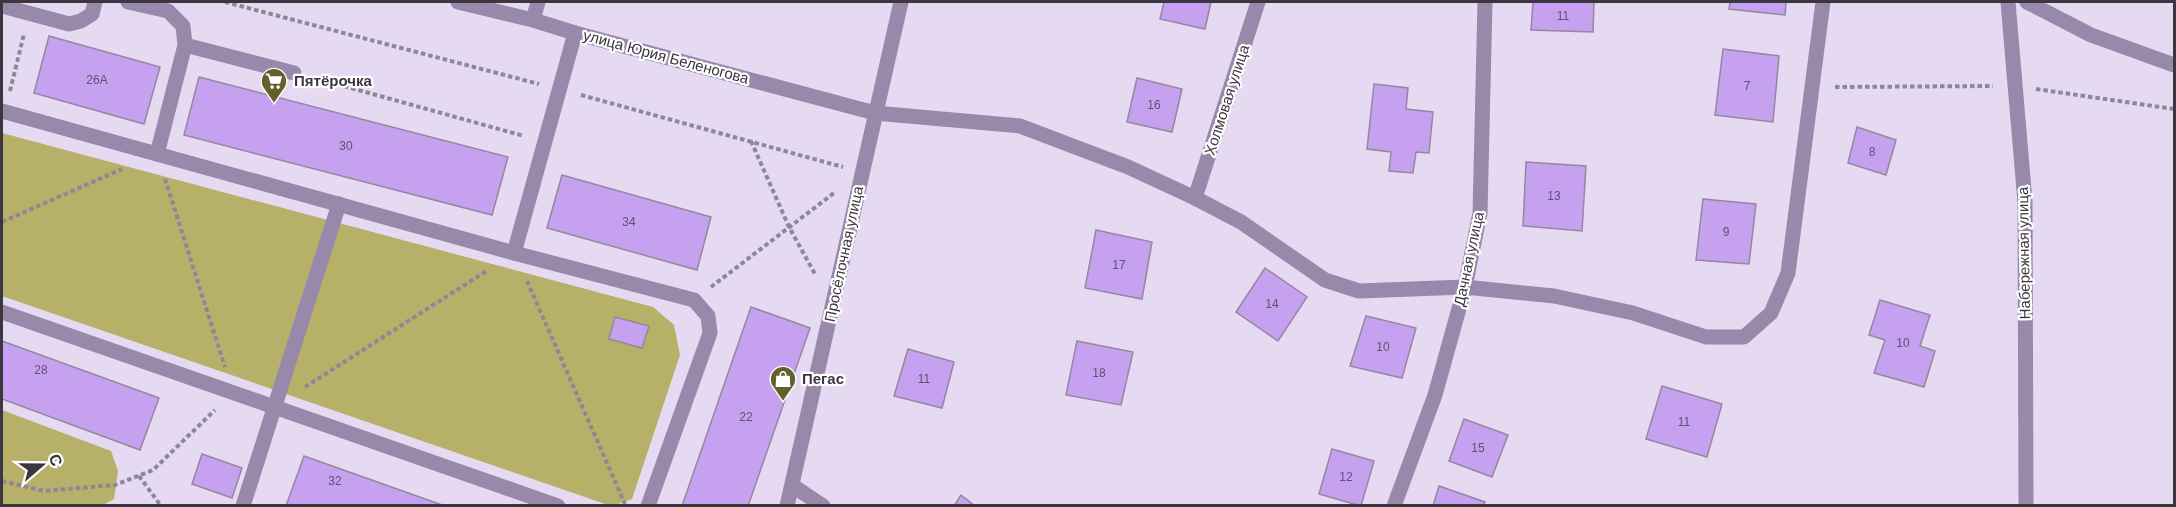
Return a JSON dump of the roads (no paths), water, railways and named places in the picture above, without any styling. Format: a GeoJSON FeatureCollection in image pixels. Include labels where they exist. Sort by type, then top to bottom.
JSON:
{"type":"FeatureCollection","features":[{"type":"Feature","properties":{"kind":"street"},"geometry":{"type":"LineString","coordinates":[[2,6],[69,24],[81,21],[92,14],[95,2]]}},
{"type":"Feature","properties":{"kind":"street"},"geometry":{"type":"LineString","coordinates":[[128,2],[168,11],[183,26],[185,45],[157,154]]}},
{"type":"Feature","properties":{"kind":"street","name":"улица Юрия Беленогова"},"geometry":{"type":"LineString","coordinates":[[458,2],[533,20],[875,113],[1020,126],[1128,167],[1195,198],[1241,222],[1325,280],[1359,291],[1465,286],[1554,296],[1633,313],[1706,337],[1744,337],[1771,313],[1788,273],[1823,2]]}},
{"type":"Feature","properties":{"kind":"street"},"geometry":{"type":"LineString","coordinates":[[533,20],[538,2]]}},
{"type":"Feature","properties":{"kind":"street","name":"Просёлочная улица"},"geometry":{"type":"LineString","coordinates":[[787,506],[901,2]]}},
{"type":"Feature","properties":{"kind":"street","name":"Холмовая улица"},"geometry":{"type":"LineString","coordinates":[[1195,198],[1258,2]]}},
{"type":"Feature","properties":{"kind":"street","name":"Дачная улица"},"geometry":{"type":"LineString","coordinates":[[1394,506],[1435,395],[1465,286],[1480,213],[1485,2]]}},
{"type":"Feature","properties":{"kind":"street","name":"Набережная улица"},"geometry":{"type":"LineString","coordinates":[[2008,2],[2025,202],[2026,506]]}},
{"type":"Feature","properties":{"kind":"street"},"geometry":{"type":"LineString","coordinates":[[2027,2],[2091,35],[2175,65]]}},
{"type":"Feature","properties":{"kind":"street"},"geometry":{"type":"LineString","coordinates":[[514,253],[575,33]]}},
{"type":"Feature","properties":{"kind":"street"},"geometry":{"type":"LineString","coordinates":[[185,45],[294,73]]}},
{"type":"Feature","properties":{"kind":"street"},"geometry":{"type":"LineString","coordinates":[[3,112],[693,300],[708,316],[710,333],[648,506]]}},
{"type":"Feature","properties":{"kind":"street"},"geometry":{"type":"LineString","coordinates":[[243,506],[339,204]]}},
{"type":"Feature","properties":{"kind":"street"},"geometry":{"type":"LineString","coordinates":[[2,312],[558,506]]}},
{"type":"Feature","properties":{"kind":"street"},"geometry":{"type":"LineString","coordinates":[[793,486],[823,506]]}},
{"type":"Feature","properties":{"kind":"place","name":"Пятёрочка"},"geometry":{"type":"Point","coordinates":[274,104]}},
{"type":"Feature","properties":{"kind":"place","name":"Пегас"},"geometry":{"type":"Point","coordinates":[783,402]}}]}
